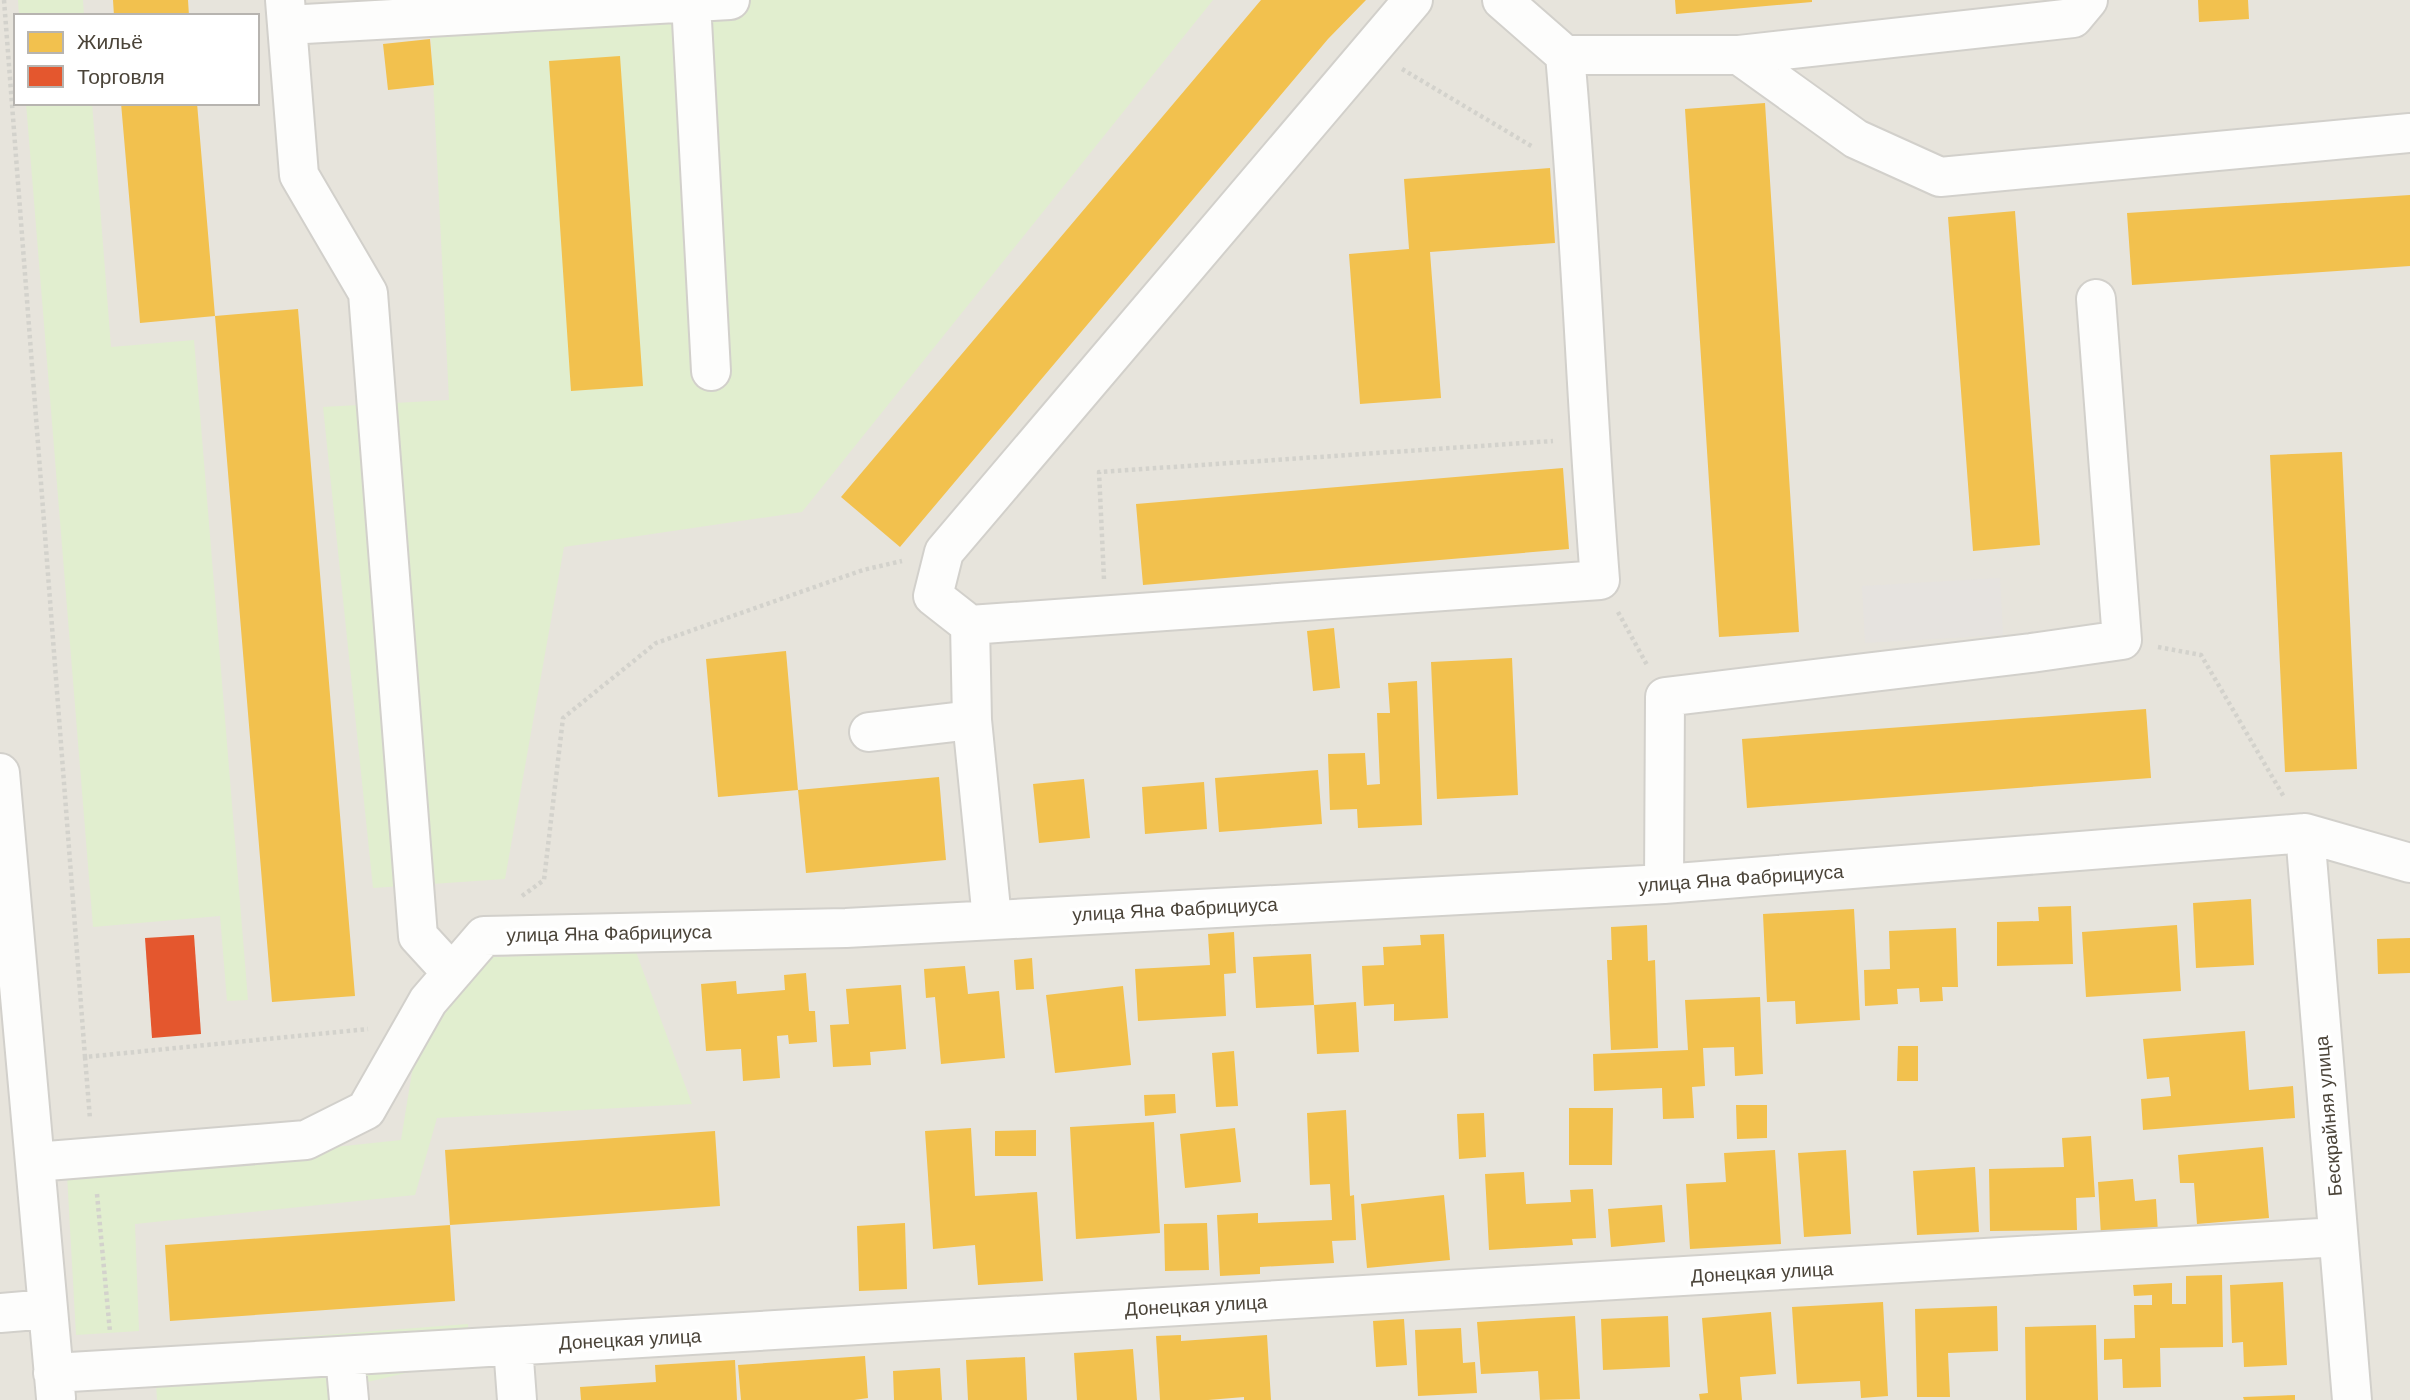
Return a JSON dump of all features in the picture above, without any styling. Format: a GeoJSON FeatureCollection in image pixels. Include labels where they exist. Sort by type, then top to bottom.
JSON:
{"type":"FeatureCollection","features":[{"type":"Feature","properties":{"kind":"street"},"geometry":{"type":"LineString","coordinates":[[454,971],[418,936],[368,293],[299,175],[286,13],[730,0]]}},
{"type":"Feature","properties":{"kind":"street"},"geometry":{"type":"LineString","coordinates":[[1413,0],[944,552],[933,596],[970,625],[1600,580],[1589,439],[1576,172],[1565,55]]}},
{"type":"Feature","properties":{"kind":"street"},"geometry":{"type":"LineString","coordinates":[[1502,0],[1565,55],[1740,55],[2073,18],[2088,0]]}},
{"type":"Feature","properties":{"kind":"street"},"geometry":{"type":"LineString","coordinates":[[691,2],[711,371]]}},
{"type":"Feature","properties":{"kind":"street"},"geometry":{"type":"LineString","coordinates":[[1740,55],[1856,139],[1940,177],[2410,133]]}},
{"type":"Feature","properties":{"kind":"street"},"geometry":{"type":"LineString","coordinates":[[1664,884],[1665,696],[2122,640],[2095,299]]}},
{"type":"Feature","properties":{"kind":"street"},"geometry":{"type":"LineString","coordinates":[[970,625],[972,720],[992,919]]}},
{"type":"Feature","properties":{"kind":"street"},"geometry":{"type":"LineString","coordinates":[[869,732],[972,720]]}},
{"type":"Feature","properties":{"kind":"street"},"geometry":{"type":"LineString","coordinates":[[0,773],[4,856],[55,1387]]}},
{"type":"Feature","properties":{"kind":"street","name":"улица Яна Фабрициуса"},"geometry":{"type":"LineString","coordinates":[[35,1162],[306,1140],[366,1110],[428,1001],[484,936],[846,928],[1664,884],[2305,833],[2410,863]]}},
{"type":"Feature","properties":{"kind":"street","name":"Бескрайняя улица"},"geometry":{"type":"LineString","coordinates":[[2305,833],[2352,1400]]}},
{"type":"Feature","properties":{"kind":"street","name":"Донецкая улица"},"geometry":{"type":"LineString","coordinates":[[55,1387],[114,1370],[2338,1237]]}},
{"type":"Feature","properties":{"kind":"street"},"geometry":{"type":"LineString","coordinates":[[0,1313],[48,1309]]}},
{"type":"Feature","properties":{"kind":"street"},"geometry":{"type":"LineString","coordinates":[[513,1346],[517,1400]]}},
{"type":"Feature","properties":{"kind":"street"},"geometry":{"type":"LineString","coordinates":[[345,1356],[349,1400]]}},
{"type":"Feature","properties":{"kind":"path"},"geometry":{"type":"LineString","coordinates":[[4,0],[93,1157],[114,1370]]}},
{"type":"Feature","properties":{"kind":"path"},"geometry":{"type":"LineString","coordinates":[[1370,50],[1576,172]]}},
{"type":"Feature","properties":{"kind":"path"},"geometry":{"type":"LineString","coordinates":[[1106,615],[1100,472],[1589,439]]}},
{"type":"Feature","properties":{"kind":"path"},"geometry":{"type":"LineString","coordinates":[[512,904],[544,880],[563,718],[656,643],[863,570],[944,552]]}},
{"type":"Feature","properties":{"kind":"path"},"geometry":{"type":"LineString","coordinates":[[1600,580],[1665,696]]}},
{"type":"Feature","properties":{"kind":"path"},"geometry":{"type":"LineString","coordinates":[[2122,640],[2201,655],[2305,833]]}},
{"type":"Feature","properties":{"kind":"path"},"geometry":{"type":"LineString","coordinates":[[85,1057],[375,1028]]}},
{"type":"Feature","properties":{"kind":"shaded area"},"geometry":{"type":"Polygon","coordinates":[[[0,0],[2410,0],[2410,1400],[0,1400],[0,0]]]}},
{"type":"Feature","properties":{"kind":"shaded area"},"geometry":{"type":"Polygon","coordinates":[[[2000,578],[2003,635],[1865,643],[1862,586],[2000,578]]]}},
{"type":"Feature","properties":{"kind":"green space"},"geometry":{"type":"Polygon","coordinates":[[[18,0],[83,0],[84,14],[19,14],[18,0]]]}},
{"type":"Feature","properties":{"kind":"green space"},"geometry":{"type":"Polygon","coordinates":[[[429,0],[1213,0],[802,512],[564,547],[505,879],[373,888],[323,407],[449,400],[429,0]]]}},
{"type":"Feature","properties":{"kind":"green space"},"geometry":{"type":"Polygon","coordinates":[[[26,105],[92,105],[111,347],[194,340],[248,1000],[227,1001],[220,916],[93,927],[26,105]]]}},
{"type":"Feature","properties":{"kind":"green space"},"geometry":{"type":"Polygon","coordinates":[[[636,952],[692,1104],[437,1118],[415,1195],[135,1224],[139,1331],[76,1335],[67,1175],[401,1140],[417,1041],[493,957],[636,952]]]}},
{"type":"Feature","properties":{"kind":"green space"},"geometry":{"type":"Polygon","coordinates":[[[468,1324],[470,1358],[329,1391],[330,1400],[157,1400],[154,1348],[468,1324]]]}},
{"type":"Feature","properties":{"kind":"building: Жильё"},"geometry":{"type":"Polygon","coordinates":[[[113,0],[188,0],[189,14],[114,14],[113,0]]]}},
{"type":"Feature","properties":{"kind":"building: Жильё"},"geometry":{"type":"Polygon","coordinates":[[[1261,0],[1366,0],[1328,39],[900,547],[841,497],[1261,0]]]}},
{"type":"Feature","properties":{"kind":"building: Жильё"},"geometry":{"type":"Polygon","coordinates":[[[1675,0],[1812,0],[1812,2],[1676,14],[1675,0]]]}},
{"type":"Feature","properties":{"kind":"building: Жильё"},"geometry":{"type":"Polygon","coordinates":[[[2198,0],[2248,0],[2249,19],[2199,22],[2198,0]]]}},
{"type":"Feature","properties":{"kind":"building: Жильё"},"geometry":{"type":"Polygon","coordinates":[[[430,39],[434,85],[388,90],[383,44],[430,39]]]}},
{"type":"Feature","properties":{"kind":"building: Жильё"},"geometry":{"type":"Polygon","coordinates":[[[620,56],[643,386],[571,391],[549,61],[620,56]]]}},
{"type":"Feature","properties":{"kind":"building: Жильё"},"geometry":{"type":"Polygon","coordinates":[[[1765,103],[1799,632],[1719,637],[1685,109],[1765,103]]]}},
{"type":"Feature","properties":{"kind":"building: Жильё"},"geometry":{"type":"Polygon","coordinates":[[[121,105],[197,105],[215,316],[140,323],[121,105]]]}},
{"type":"Feature","properties":{"kind":"building: Жильё"},"geometry":{"type":"Polygon","coordinates":[[[1550,168],[1555,243],[1430,252],[1441,398],[1360,404],[1349,254],[1409,249],[1404,179],[1550,168]]]}},
{"type":"Feature","properties":{"kind":"building: Жильё"},"geometry":{"type":"Polygon","coordinates":[[[2410,195],[2410,266],[2132,285],[2127,213],[2410,195]]]}},
{"type":"Feature","properties":{"kind":"building: Жильё"},"geometry":{"type":"Polygon","coordinates":[[[2015,211],[2040,545],[1973,551],[1948,217],[2015,211]]]}},
{"type":"Feature","properties":{"kind":"building: Жильё"},"geometry":{"type":"Polygon","coordinates":[[[298,309],[355,996],[272,1002],[215,316],[298,309]]]}},
{"type":"Feature","properties":{"kind":"building: Жильё"},"geometry":{"type":"Polygon","coordinates":[[[2342,452],[2357,769],[2285,772],[2270,455],[2342,452]]]}},
{"type":"Feature","properties":{"kind":"building: Жильё"},"geometry":{"type":"Polygon","coordinates":[[[1563,468],[1569,549],[1143,585],[1136,504],[1563,468]]]}},
{"type":"Feature","properties":{"kind":"building: Жильё"},"geometry":{"type":"Polygon","coordinates":[[[1334,628],[1340,688],[1313,691],[1307,631],[1334,628]]]}},
{"type":"Feature","properties":{"kind":"building: Жильё"},"geometry":{"type":"Polygon","coordinates":[[[786,651],[798,790],[718,797],[706,659],[786,651]]]}},
{"type":"Feature","properties":{"kind":"building: Жильё"},"geometry":{"type":"Polygon","coordinates":[[[1512,658],[1518,795],[1437,799],[1431,662],[1512,658]]]}},
{"type":"Feature","properties":{"kind":"building: Жильё"},"geometry":{"type":"Polygon","coordinates":[[[1417,681],[1422,825],[1358,828],[1357,809],[1330,810],[1328,754],[1365,753],[1367,785],[1380,784],[1377,713],[1390,713],[1388,683],[1417,681]]]}},
{"type":"Feature","properties":{"kind":"building: Жильё"},"geometry":{"type":"Polygon","coordinates":[[[2146,709],[2151,778],[1747,808],[1742,739],[2146,709]]]}},
{"type":"Feature","properties":{"kind":"building: Жильё"},"geometry":{"type":"Polygon","coordinates":[[[1318,770],[1322,824],[1219,832],[1215,778],[1318,770]]]}},
{"type":"Feature","properties":{"kind":"building: Жильё"},"geometry":{"type":"Polygon","coordinates":[[[939,777],[946,860],[806,873],[798,790],[939,777]]]}},
{"type":"Feature","properties":{"kind":"building: Жильё"},"geometry":{"type":"Polygon","coordinates":[[[1084,779],[1090,838],[1039,843],[1033,784],[1084,779]]]}},
{"type":"Feature","properties":{"kind":"building: Жильё"},"geometry":{"type":"Polygon","coordinates":[[[1204,782],[1207,829],[1145,834],[1142,787],[1204,782]]]}},
{"type":"Feature","properties":{"kind":"building: Жильё"},"geometry":{"type":"Polygon","coordinates":[[[2251,899],[2254,965],[2196,968],[2193,903],[2251,899]]]}},
{"type":"Feature","properties":{"kind":"building: Жильё"},"geometry":{"type":"Polygon","coordinates":[[[2071,906],[2073,964],[1997,966],[1997,922],[2039,921],[2038,907],[2071,906]]]}},
{"type":"Feature","properties":{"kind":"building: Жильё"},"geometry":{"type":"Polygon","coordinates":[[[1854,909],[1860,1020],[1796,1024],[1795,1001],[1767,1002],[1763,914],[1854,909]]]}},
{"type":"Feature","properties":{"kind":"building: Жильё"},"geometry":{"type":"Polygon","coordinates":[[[1647,925],[1648,961],[1655,960],[1658,1048],[1611,1050],[1607,960],[1612,960],[1611,927],[1647,925]]]}},
{"type":"Feature","properties":{"kind":"building: Жильё"},"geometry":{"type":"Polygon","coordinates":[[[2177,925],[2181,991],[2086,997],[2082,932],[2177,925]]]}},
{"type":"Feature","properties":{"kind":"building: Жильё"},"geometry":{"type":"Polygon","coordinates":[[[1956,928],[1958,987],[1942,987],[1943,1001],[1920,1002],[1919,988],[1897,989],[1898,1004],[1865,1006],[1864,970],[1890,969],[1889,931],[1956,928]]]}},
{"type":"Feature","properties":{"kind":"building: Жильё"},"geometry":{"type":"Polygon","coordinates":[[[1234,932],[1236,973],[1224,974],[1226,1016],[1138,1021],[1135,969],[1210,965],[1208,934],[1234,932]]]}},
{"type":"Feature","properties":{"kind":"building: Жильё"},"geometry":{"type":"Polygon","coordinates":[[[1444,934],[1448,1018],[1394,1021],[1394,1004],[1364,1006],[1362,966],[1384,965],[1383,947],[1421,945],[1420,935],[1444,934]]]}},
{"type":"Feature","properties":{"kind":"building: Жильё"},"geometry":{"type":"Polygon","coordinates":[[[2410,938],[2410,973],[2378,974],[2377,939],[2410,938]]]}},
{"type":"Feature","properties":{"kind":"building: Жильё"},"geometry":{"type":"Polygon","coordinates":[[[1311,954],[1314,1005],[1256,1008],[1253,957],[1311,954]]]}},
{"type":"Feature","properties":{"kind":"building: Жильё"},"geometry":{"type":"Polygon","coordinates":[[[1032,958],[1034,989],[1016,990],[1014,960],[1032,958]]]}},
{"type":"Feature","properties":{"kind":"building: Жильё"},"geometry":{"type":"Polygon","coordinates":[[[965,966],[968,994],[999,991],[1005,1058],[941,1064],[935,997],[926,998],[924,969],[965,966]]]}},
{"type":"Feature","properties":{"kind":"building: Жильё"},"geometry":{"type":"Polygon","coordinates":[[[806,973],[809,1011],[815,1011],[817,1042],[789,1044],[788,1035],[777,1036],[780,1078],[743,1081],[741,1049],[706,1051],[701,984],[736,981],[737,994],[785,990],[784,975],[806,973]]]}},
{"type":"Feature","properties":{"kind":"building: Жильё"},"geometry":{"type":"Polygon","coordinates":[[[901,985],[906,1049],[870,1052],[871,1065],[833,1067],[830,1025],[849,1024],[846,989],[901,985]]]}},
{"type":"Feature","properties":{"kind":"building: Жильё"},"geometry":{"type":"Polygon","coordinates":[[[1123,986],[1131,1065],[1055,1073],[1046,995],[1123,986]]]}},
{"type":"Feature","properties":{"kind":"building: Жильё"},"geometry":{"type":"Polygon","coordinates":[[[1760,997],[1763,1074],[1735,1076],[1734,1047],[1703,1048],[1705,1086],[1692,1087],[1694,1118],[1663,1119],[1662,1088],[1594,1091],[1593,1054],[1688,1050],[1685,1000],[1760,997]]]}},
{"type":"Feature","properties":{"kind":"building: Жильё"},"geometry":{"type":"Polygon","coordinates":[[[1356,1002],[1359,1052],[1317,1054],[1314,1005],[1356,1002]]]}},
{"type":"Feature","properties":{"kind":"building: Жильё"},"geometry":{"type":"Polygon","coordinates":[[[2245,1031],[2249,1090],[2293,1086],[2295,1118],[2143,1130],[2141,1099],[2171,1096],[2169,1077],[2147,1079],[2143,1039],[2245,1031]]]}},
{"type":"Feature","properties":{"kind":"building: Жильё"},"geometry":{"type":"Polygon","coordinates":[[[1898,1046],[1918,1046],[1918,1081],[1897,1081],[1898,1046]]]}},
{"type":"Feature","properties":{"kind":"building: Жильё"},"geometry":{"type":"Polygon","coordinates":[[[1234,1051],[1238,1106],[1216,1107],[1212,1053],[1234,1051]]]}},
{"type":"Feature","properties":{"kind":"building: Жильё"},"geometry":{"type":"Polygon","coordinates":[[[1175,1094],[1176,1113],[1145,1116],[1144,1095],[1175,1094]]]}},
{"type":"Feature","properties":{"kind":"building: Жильё"},"geometry":{"type":"Polygon","coordinates":[[[1736,1105],[1767,1105],[1767,1138],[1737,1139],[1736,1105]]]}},
{"type":"Feature","properties":{"kind":"building: Жильё"},"geometry":{"type":"Polygon","coordinates":[[[1569,1108],[1613,1108],[1612,1165],[1569,1165],[1569,1108]]]}},
{"type":"Feature","properties":{"kind":"building: Жильё"},"geometry":{"type":"Polygon","coordinates":[[[1346,1110],[1350,1196],[1354,1195],[1356,1240],[1332,1241],[1334,1263],[1260,1267],[1260,1274],[1220,1276],[1217,1215],[1258,1213],[1258,1223],[1332,1220],[1330,1184],[1310,1185],[1307,1113],[1346,1110]]]}},
{"type":"Feature","properties":{"kind":"building: Жильё"},"geometry":{"type":"Polygon","coordinates":[[[1484,1113],[1486,1157],[1459,1159],[1457,1114],[1484,1113]]]}},
{"type":"Feature","properties":{"kind":"building: Жильё"},"geometry":{"type":"Polygon","coordinates":[[[1154,1122],[1160,1233],[1076,1239],[1070,1127],[1154,1122]]]}},
{"type":"Feature","properties":{"kind":"building: Жильё"},"geometry":{"type":"Polygon","coordinates":[[[971,1128],[975,1196],[1037,1192],[1043,1281],[978,1285],[975,1245],[933,1249],[925,1131],[971,1128]]]}},
{"type":"Feature","properties":{"kind":"building: Жильё"},"geometry":{"type":"Polygon","coordinates":[[[1235,1128],[1241,1182],[1185,1188],[1180,1134],[1235,1128]]]}},
{"type":"Feature","properties":{"kind":"building: Жильё"},"geometry":{"type":"Polygon","coordinates":[[[1036,1130],[1036,1156],[995,1156],[995,1131],[1036,1130]]]}},
{"type":"Feature","properties":{"kind":"building: Жильё"},"geometry":{"type":"Polygon","coordinates":[[[715,1131],[720,1206],[450,1225],[445,1150],[715,1131]]]}},
{"type":"Feature","properties":{"kind":"building: Жильё"},"geometry":{"type":"Polygon","coordinates":[[[2091,1136],[2095,1197],[2076,1198],[2077,1230],[1990,1231],[1989,1169],[2064,1167],[2062,1138],[2091,1136]]]}},
{"type":"Feature","properties":{"kind":"building: Жильё"},"geometry":{"type":"Polygon","coordinates":[[[2263,1147],[2269,1218],[2197,1224],[2194,1183],[2180,1183],[2178,1155],[2263,1147]]]}},
{"type":"Feature","properties":{"kind":"building: Жильё"},"geometry":{"type":"Polygon","coordinates":[[[1775,1150],[1781,1244],[1690,1249],[1686,1184],[1726,1182],[1724,1153],[1775,1150]]]}},
{"type":"Feature","properties":{"kind":"building: Жильё"},"geometry":{"type":"Polygon","coordinates":[[[1846,1150],[1851,1234],[1804,1237],[1798,1153],[1846,1150]]]}},
{"type":"Feature","properties":{"kind":"building: Жильё"},"geometry":{"type":"Polygon","coordinates":[[[1975,1167],[1979,1232],[1917,1235],[1913,1171],[1975,1167]]]}},
{"type":"Feature","properties":{"kind":"building: Жильё"},"geometry":{"type":"Polygon","coordinates":[[[1524,1172],[1526,1204],[1571,1202],[1570,1190],[1593,1189],[1596,1238],[1572,1239],[1573,1245],[1489,1250],[1485,1174],[1524,1172]]]}},
{"type":"Feature","properties":{"kind":"building: Жильё"},"geometry":{"type":"Polygon","coordinates":[[[2133,1179],[2135,1201],[2156,1199],[2158,1233],[2101,1236],[2098,1182],[2133,1179]]]}},
{"type":"Feature","properties":{"kind":"building: Жильё"},"geometry":{"type":"Polygon","coordinates":[[[1444,1195],[1450,1260],[1367,1268],[1361,1204],[1444,1195]]]}},
{"type":"Feature","properties":{"kind":"building: Жильё"},"geometry":{"type":"Polygon","coordinates":[[[1662,1205],[1665,1242],[1611,1247],[1608,1209],[1662,1205]]]}},
{"type":"Feature","properties":{"kind":"building: Жильё"},"geometry":{"type":"Polygon","coordinates":[[[905,1223],[907,1289],[859,1291],[857,1226],[905,1223]]]}},
{"type":"Feature","properties":{"kind":"building: Жильё"},"geometry":{"type":"Polygon","coordinates":[[[1207,1223],[1209,1270],[1165,1271],[1164,1224],[1207,1223]]]}},
{"type":"Feature","properties":{"kind":"building: Жильё"},"geometry":{"type":"Polygon","coordinates":[[[450,1225],[455,1301],[170,1321],[165,1245],[450,1225]]]}},
{"type":"Feature","properties":{"kind":"building: Жильё"},"geometry":{"type":"Polygon","coordinates":[[[2222,1275],[2223,1347],[2160,1348],[2161,1387],[2123,1388],[2122,1359],[2104,1360],[2104,1339],[2135,1338],[2134,1305],[2152,1305],[2152,1295],[2134,1296],[2133,1285],[2172,1283],[2172,1304],[2186,1304],[2186,1276],[2222,1275]]]}},
{"type":"Feature","properties":{"kind":"building: Жильё"},"geometry":{"type":"Polygon","coordinates":[[[2283,1282],[2287,1365],[2244,1367],[2243,1342],[2232,1343],[2230,1285],[2283,1282]]]}},
{"type":"Feature","properties":{"kind":"building: Жильё"},"geometry":{"type":"Polygon","coordinates":[[[1883,1302],[1888,1396],[1861,1398],[1860,1381],[1797,1384],[1792,1307],[1883,1302]]]}},
{"type":"Feature","properties":{"kind":"building: Жильё"},"geometry":{"type":"Polygon","coordinates":[[[1997,1306],[1998,1351],[1948,1353],[1950,1397],[1917,1397],[1915,1309],[1997,1306]]]}},
{"type":"Feature","properties":{"kind":"building: Жильё"},"geometry":{"type":"Polygon","coordinates":[[[1771,1312],[1776,1374],[1740,1377],[1742,1400],[1700,1400],[1699,1394],[1708,1393],[1702,1318],[1771,1312]]]}},
{"type":"Feature","properties":{"kind":"building: Жильё"},"geometry":{"type":"Polygon","coordinates":[[[1575,1316],[1580,1399],[1540,1400],[1538,1371],[1481,1374],[1477,1322],[1575,1316]]]}},
{"type":"Feature","properties":{"kind":"building: Жильё"},"geometry":{"type":"Polygon","coordinates":[[[1668,1316],[1670,1367],[1603,1370],[1601,1319],[1668,1316]]]}},
{"type":"Feature","properties":{"kind":"building: Жильё"},"geometry":{"type":"Polygon","coordinates":[[[1404,1319],[1407,1365],[1376,1367],[1373,1321],[1404,1319]]]}},
{"type":"Feature","properties":{"kind":"building: Жильё"},"geometry":{"type":"Polygon","coordinates":[[[2096,1325],[2098,1400],[2026,1400],[2025,1327],[2096,1325]]]}},
{"type":"Feature","properties":{"kind":"building: Жильё"},"geometry":{"type":"Polygon","coordinates":[[[1461,1328],[1463,1363],[1475,1362],[1477,1393],[1418,1396],[1415,1330],[1461,1328]]]}},
{"type":"Feature","properties":{"kind":"building: Жильё"},"geometry":{"type":"Polygon","coordinates":[[[1181,1335],[1181,1341],[1267,1335],[1271,1400],[1244,1400],[1244,1397],[1160,1400],[1156,1336],[1181,1335]]]}},
{"type":"Feature","properties":{"kind":"building: Жильё"},"geometry":{"type":"Polygon","coordinates":[[[1133,1349],[1137,1400],[1077,1400],[1074,1353],[1133,1349]]]}},
{"type":"Feature","properties":{"kind":"building: Жильё"},"geometry":{"type":"Polygon","coordinates":[[[865,1356],[868,1398],[741,1400],[738,1365],[865,1356]]]}},
{"type":"Feature","properties":{"kind":"building: Жильё"},"geometry":{"type":"Polygon","coordinates":[[[1025,1357],[1027,1400],[968,1400],[966,1360],[1025,1357]]]}},
{"type":"Feature","properties":{"kind":"building: Жильё"},"geometry":{"type":"Polygon","coordinates":[[[735,1360],[737,1400],[581,1400],[580,1387],[656,1382],[655,1365],[735,1360]]]}},
{"type":"Feature","properties":{"kind":"building: Жильё"},"geometry":{"type":"Polygon","coordinates":[[[940,1368],[942,1400],[894,1400],[893,1371],[940,1368]]]}},
{"type":"Feature","properties":{"kind":"building: Жильё"},"geometry":{"type":"Polygon","coordinates":[[[2295,1395],[2295,1400],[2244,1400],[2243,1397],[2295,1395]]]}},
{"type":"Feature","properties":{"kind":"building: Торговля"},"geometry":{"type":"Polygon","coordinates":[[[194,935],[201,1034],[152,1038],[145,938],[194,935]]]}}]}
